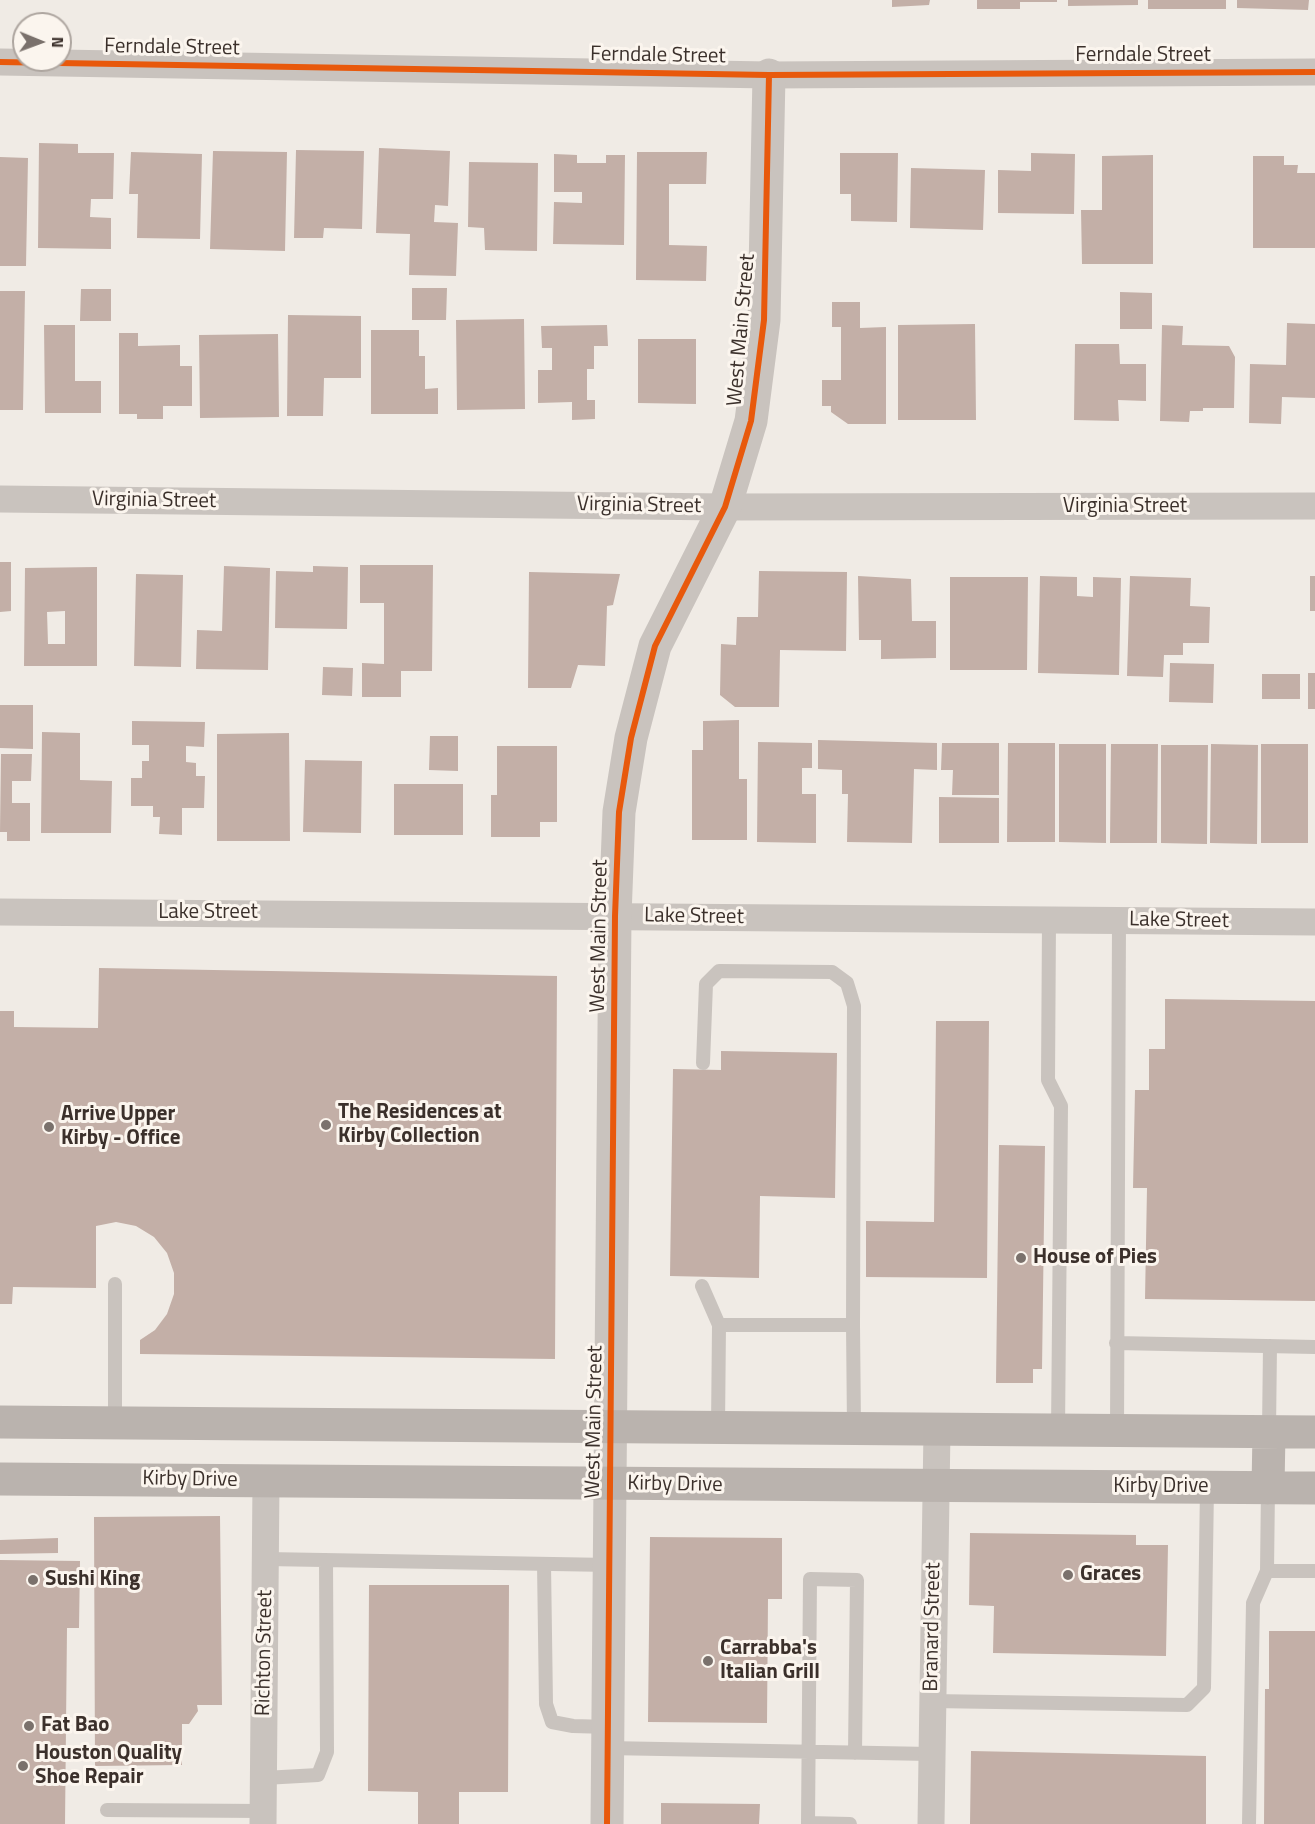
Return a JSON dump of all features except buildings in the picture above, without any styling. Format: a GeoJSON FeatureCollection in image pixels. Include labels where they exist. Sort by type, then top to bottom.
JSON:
{"type":"FeatureCollection","features":[{"type":"Feature","properties":{"kind":"main road"},"geometry":{"type":"LineString","coordinates":[[0,1422],[1315,1432]]}},
{"type":"Feature","properties":{"kind":"main road"},"geometry":{"type":"LineString","coordinates":[[1268,1488],[1269,1432]]}},
{"type":"Feature","properties":{"kind":"main road","name":"Kirby Drive"},"geometry":{"type":"LineString","coordinates":[[0,1479],[611,1485],[1315,1488]]}},
{"type":"Feature","properties":{"kind":"street","name":"Ferndale Street"},"geometry":{"type":"LineString","coordinates":[[0,62],[769,75],[1315,72]]}},
{"type":"Feature","properties":{"kind":"street","name":"West Main Street"},"geometry":{"type":"LineString","coordinates":[[607,1824],[615,916],[619,812],[631,738],[655,646],[725,507],[751,421],[764,320],[769,75]]}},
{"type":"Feature","properties":{"kind":"street","name":"Virginia Street"},"geometry":{"type":"LineString","coordinates":[[0,499],[725,507],[1315,507]]}},
{"type":"Feature","properties":{"kind":"street","name":"Lake Street"},"geometry":{"type":"LineString","coordinates":[[0,912],[1315,922]]}},
{"type":"Feature","properties":{"kind":"street","name":"Branard Street"},"geometry":{"type":"LineString","coordinates":[[931,1824],[937,1430]]}},
{"type":"Feature","properties":{"kind":"street","name":"Richton Street"},"geometry":{"type":"LineString","coordinates":[[263,1818],[266,1481]]}},
{"type":"Feature","properties":{"kind":"lane"},"geometry":{"type":"LineString","coordinates":[[1049,920],[1047,1080],[1061,1106],[1058,1430]]}},
{"type":"Feature","properties":{"kind":"lane"},"geometry":{"type":"LineString","coordinates":[[1117,1431],[1119,920]]}},
{"type":"Feature","properties":{"kind":"lane"},"geometry":{"type":"LineString","coordinates":[[703,1063],[706,984],[719,971],[832,972],[847,982],[854,1006],[854,1428]]}},
{"type":"Feature","properties":{"kind":"lane"},"geometry":{"type":"LineString","coordinates":[[115,1284],[115,1423]]}},
{"type":"Feature","properties":{"kind":"lane"},"geometry":{"type":"LineString","coordinates":[[702,1286],[719,1325],[718,1427]]}},
{"type":"Feature","properties":{"kind":"lane"},"geometry":{"type":"LineString","coordinates":[[719,1325],[854,1325]]}},
{"type":"Feature","properties":{"kind":"lane"},"geometry":{"type":"LineString","coordinates":[[1116,1343],[1315,1347]]}},
{"type":"Feature","properties":{"kind":"lane"},"geometry":{"type":"LineString","coordinates":[[1269,1432],[1270,1347]]}},
{"type":"Feature","properties":{"kind":"lane"},"geometry":{"type":"LineString","coordinates":[[932,1701],[1187,1705],[1204,1688],[1207,1487]]}},
{"type":"Feature","properties":{"kind":"lane"},"geometry":{"type":"LineString","coordinates":[[1249,1824],[1252,1603],[1267,1571],[1268,1488]]}},
{"type":"Feature","properties":{"kind":"lane"},"geometry":{"type":"LineString","coordinates":[[266,1559],[610,1565]]}},
{"type":"Feature","properties":{"kind":"lane"},"geometry":{"type":"LineString","coordinates":[[264,1778],[318,1775],[327,1752],[326,1560]]}},
{"type":"Feature","properties":{"kind":"lane"},"geometry":{"type":"LineString","coordinates":[[544,1564],[546,1704],[552,1722],[608,1737],[807,1752],[931,1754]]}},
{"type":"Feature","properties":{"kind":"lane"},"geometry":{"type":"LineString","coordinates":[[1267,1571],[1315,1572]]}},
{"type":"Feature","properties":{"kind":"lane"},"geometry":{"type":"LineString","coordinates":[[850,1824],[808,1823],[810,1579],[857,1580],[855,1753]]}},
{"type":"Feature","properties":{"kind":"lane"},"geometry":{"type":"LineString","coordinates":[[107,1810],[263,1818]]}},
{"type":"Feature","properties":{"kind":"cycle path"},"geometry":{"type":"LineString","coordinates":[[0,62],[769,75],[1315,72]]}},
{"type":"Feature","properties":{"kind":"cycle path"},"geometry":{"type":"LineString","coordinates":[[607,1824],[615,916],[619,812],[631,738],[655,646],[725,507],[751,421],[764,320],[769,75]]}},
{"type":"Feature","properties":{"kind":"place","name":"The Residences at Kirby Collection"},"geometry":{"type":"Point","coordinates":[326,1125]}},
{"type":"Feature","properties":{"kind":"place","name":"Arrive Upper Kirby - Office"},"geometry":{"type":"Point","coordinates":[49,1127]}},
{"type":"Feature","properties":{"kind":"place","name":"House of Pies"},"geometry":{"type":"Point","coordinates":[1021,1258]}},
{"type":"Feature","properties":{"kind":"place","name":"Graces"},"geometry":{"type":"Point","coordinates":[1068,1575]}},
{"type":"Feature","properties":{"kind":"place","name":"Sushi King"},"geometry":{"type":"Point","coordinates":[33,1580]}},
{"type":"Feature","properties":{"kind":"place","name":"Carrabba's Italian Grill"},"geometry":{"type":"Point","coordinates":[708,1661]}},
{"type":"Feature","properties":{"kind":"place","name":"Fat Bao"},"geometry":{"type":"Point","coordinates":[29,1726]}},
{"type":"Feature","properties":{"kind":"place","name":"Houston Quality Shoe Repair"},"geometry":{"type":"Point","coordinates":[23,1766]}}]}
